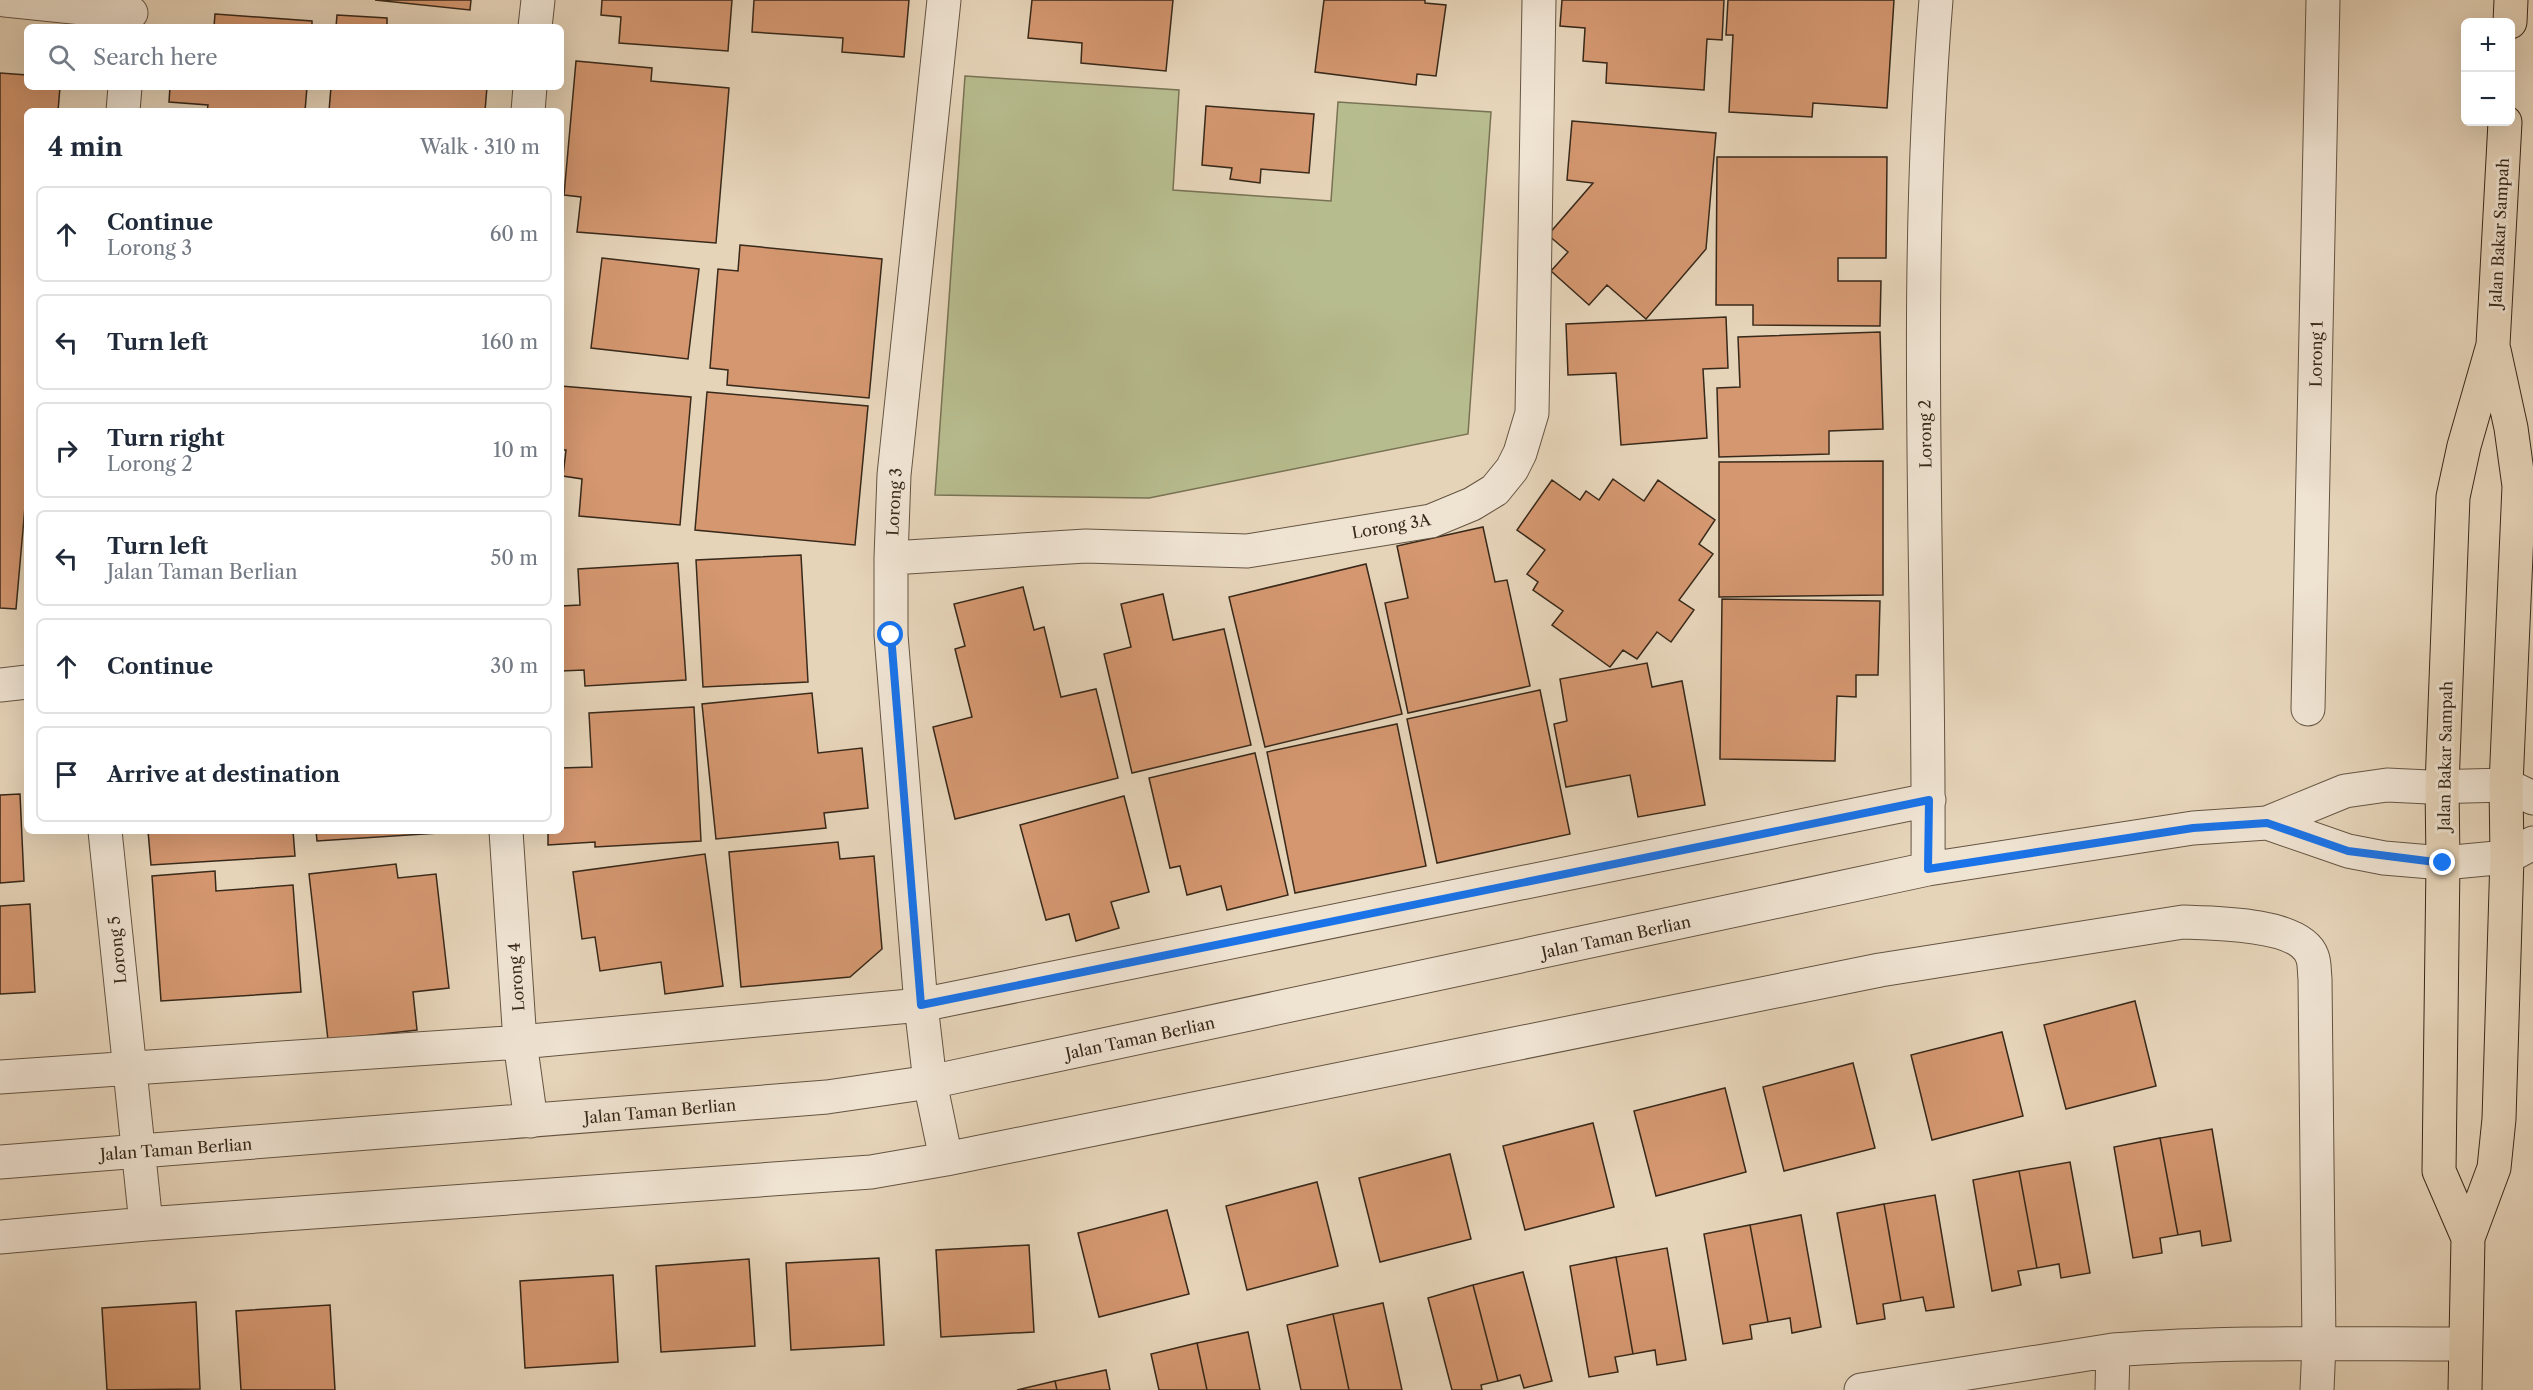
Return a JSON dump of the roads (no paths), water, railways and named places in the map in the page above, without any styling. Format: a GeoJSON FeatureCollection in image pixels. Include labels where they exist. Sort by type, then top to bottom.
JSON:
{"type":"FeatureCollection","features":[{"type":"Feature","properties":{"kind":"main road"},"geometry":{"type":"LineString","coordinates":[[2510,18],[2511,0]]}},
{"type":"Feature","properties":{"kind":"main road","name":"Jalan Bakar Sampah"},"geometry":{"type":"LineString","coordinates":[[2469,1238],[2439,1171],[2442,786],[2453,497],[2464,446],[2493,345],[2505,126]]}},
{"type":"Feature","properties":{"kind":"main road","name":"Jalan Bakar Sampah"},"geometry":{"type":"LineString","coordinates":[[2465,1390],[2469,1238],[2494,1168],[2520,850],[2519,486],[2511,428],[2493,345]]}},
{"type":"Feature","properties":{"kind":"street"},"geometry":{"type":"LineString","coordinates":[[5,0],[131,13]]}},
{"type":"Feature","properties":{"kind":"street"},"geometry":{"type":"LineString","coordinates":[[535,24],[538,0]]}},
{"type":"Feature","properties":{"kind":"street","name":"Lorong 3"},"geometry":{"type":"LineString","coordinates":[[944,0],[894,475],[891,635],[921,1005],[930,1082],[946,1159]]}},
{"type":"Feature","properties":{"kind":"street","name":"Lorong 3A"},"geometry":{"type":"LineString","coordinates":[[891,558],[1086,546],[1247,551],[1431,521],[1472,504],[1495,490],[1512,469],[1520,453],[1532,413],[1539,0]]}},
{"type":"Feature","properties":{"kind":"street","name":"Lorong 2"},"geometry":{"type":"LineString","coordinates":[[1928,869],[1924,250],[1928,101],[1936,0]]}},
{"type":"Feature","properties":{"kind":"street","name":"Lorong 1"},"geometry":{"type":"LineString","coordinates":[[2308,709],[2323,0]]}},
{"type":"Feature","properties":{"kind":"street"},"geometry":{"type":"LineString","coordinates":[[123,108],[125,90]]}},
{"type":"Feature","properties":{"kind":"street"},"geometry":{"type":"LineString","coordinates":[[528,108],[530,90]]}},
{"type":"Feature","properties":{"kind":"street"},"geometry":{"type":"LineString","coordinates":[[0,685],[24,682]]}},
{"type":"Feature","properties":{"kind":"street"},"geometry":{"type":"LineString","coordinates":[[2267,823],[2345,791],[2387,785],[2519,791]]}},
{"type":"Feature","properties":{"kind":"street"},"geometry":{"type":"LineString","coordinates":[[0,1077],[520,1042],[921,1005],[1929,800]]}},
{"type":"Feature","properties":{"kind":"street"},"geometry":{"type":"LineString","coordinates":[[2267,823],[2348,851],[2443,863],[2520,850]]}},
{"type":"Feature","properties":{"kind":"street","name":"Jalan Taman Berlian"},"geometry":{"type":"LineString","coordinates":[[0,1162],[827,1097],[930,1082],[1928,869],[2193,828],[2267,823]]}},
{"type":"Feature","properties":{"kind":"street","name":"Lorong 5"},"geometry":{"type":"LineString","coordinates":[[105,834],[146,1224]]}},
{"type":"Feature","properties":{"kind":"street","name":"Lorong 4"},"geometry":{"type":"LineString","coordinates":[[506,834],[520,1042],[531,1121]]}},
{"type":"Feature","properties":{"kind":"street"},"geometry":{"type":"LineString","coordinates":[[0,1237],[146,1224],[871,1172],[946,1159],[1880,970],[2183,922],[2277,931],[2298,940],[2312,955],[2315,979],[2318,1390]]}},
{"type":"Feature","properties":{"kind":"street"},"geometry":{"type":"LineString","coordinates":[[1861,1390],[2114,1350],[2319,1344],[2465,1344]]}},
{"type":"Feature","properties":{"kind":"street"},"geometry":{"type":"LineString","coordinates":[[2112,1390],[2114,1350]]}}]}
